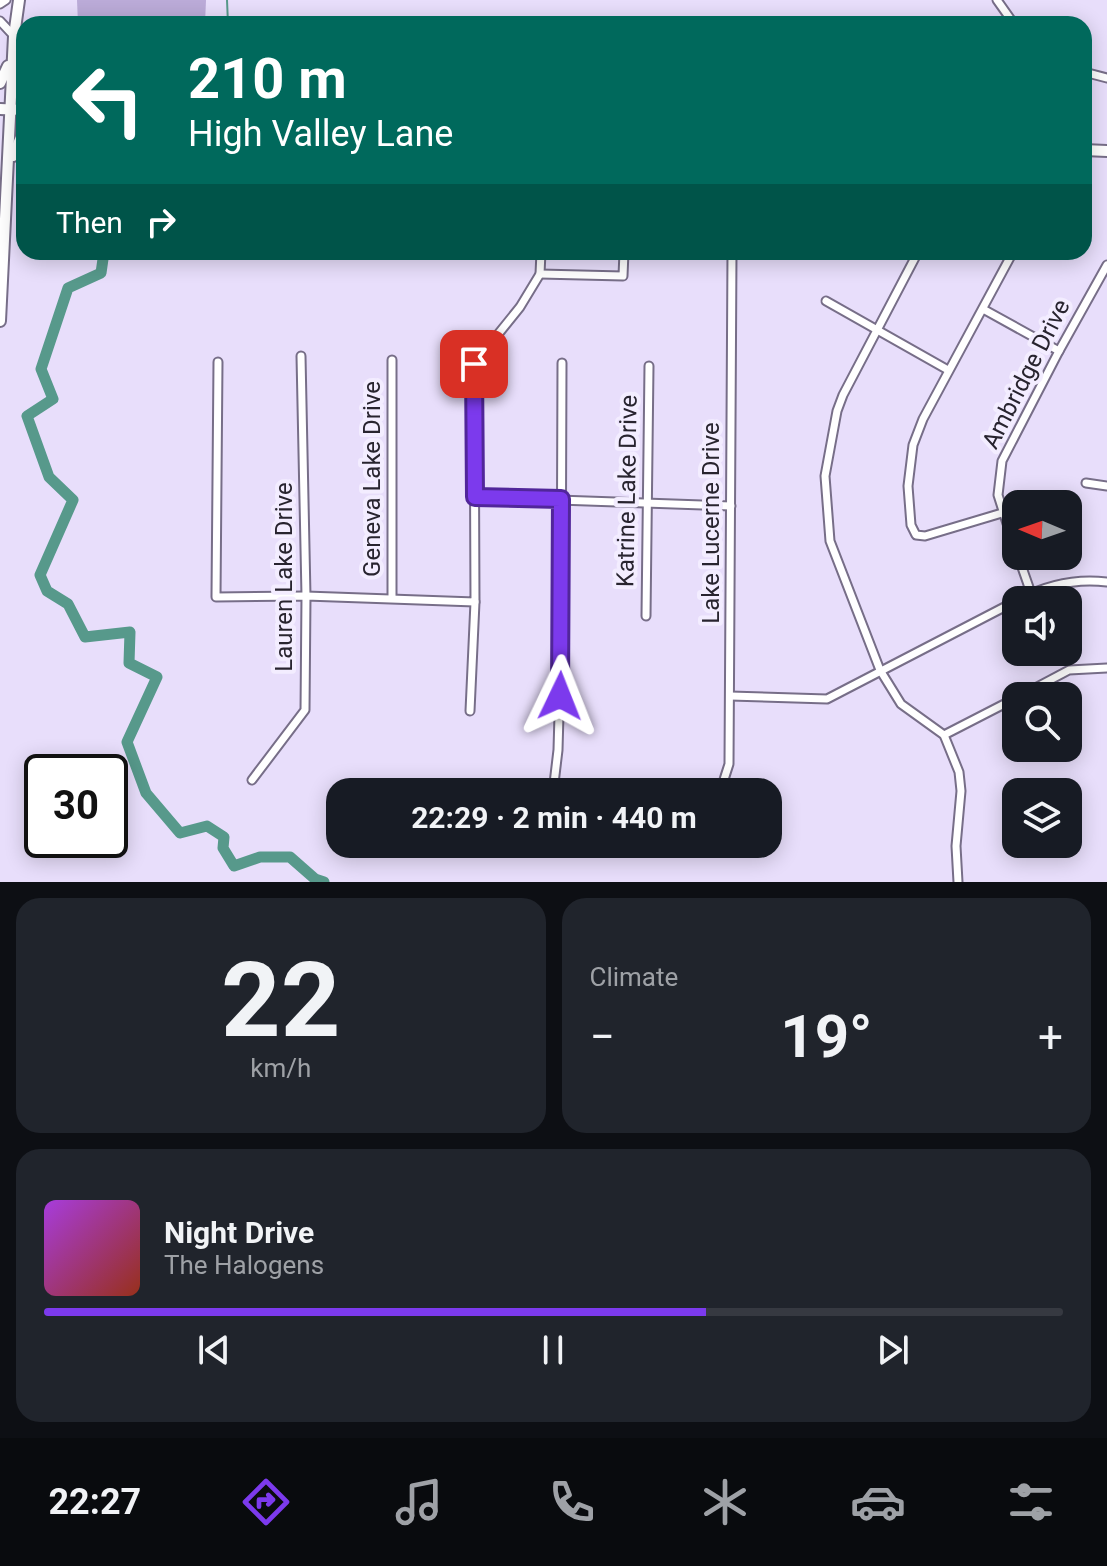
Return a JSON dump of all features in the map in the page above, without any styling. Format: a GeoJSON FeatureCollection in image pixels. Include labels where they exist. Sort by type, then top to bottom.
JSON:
{"type":"FeatureCollection","features":[{"type":"Feature","properties":{"kind":"main road"},"geometry":{"type":"LineString","coordinates":[[0,321],[7,173],[5,109],[16,25]]}},
{"type":"Feature","properties":{"kind":"main road"},"geometry":{"type":"LineString","coordinates":[[0,83],[14,41]]}},
{"type":"Feature","properties":{"kind":"main road"},"geometry":{"type":"LineString","coordinates":[[0,140],[7,173]]}},
{"type":"Feature","properties":{"kind":"main road"},"geometry":{"type":"LineString","coordinates":[[7,173],[16,146]]}},
{"type":"Feature","properties":{"kind":"street"},"geometry":{"type":"LineString","coordinates":[[0,4],[6,0]]}},
{"type":"Feature","properties":{"kind":"street"},"geometry":{"type":"LineString","coordinates":[[0,21],[14,41]]}},
{"type":"Feature","properties":{"kind":"street"},"geometry":{"type":"LineString","coordinates":[[470,711],[475,602],[474,364],[520,307],[540,274],[541,260]]}},
{"type":"Feature","properties":{"kind":"street"},"geometry":{"type":"LineString","coordinates":[[540,274],[623,276],[624,260]]}},
{"type":"Feature","properties":{"kind":"street","name":"Lake Lucerne Drive"},"geometry":{"type":"LineString","coordinates":[[724,778],[729,764],[730,696],[732,260]]}},
{"type":"Feature","properties":{"kind":"street"},"geometry":{"type":"LineString","coordinates":[[913,260],[837,411],[825,476],[830,541],[880,670],[901,704],[944,735],[959,772],[958,882]]}},
{"type":"Feature","properties":{"kind":"street"},"geometry":{"type":"LineString","coordinates":[[1002,513],[925,536],[916,535],[911,525],[908,486],[913,445],[923,419],[1009,260]]}},
{"type":"Feature","properties":{"kind":"street","name":"Ambridge Drive"},"geometry":{"type":"LineString","coordinates":[[1002,513],[998,491],[1002,461],[1107,265]]}},
{"type":"Feature","properties":{"kind":"street"},"geometry":{"type":"LineString","coordinates":[[826,301],[948,370]]}},
{"type":"Feature","properties":{"kind":"street"},"geometry":{"type":"LineString","coordinates":[[983,309],[1059,351]]}},
{"type":"Feature","properties":{"kind":"street","name":"Lauren Lake Drive"},"geometry":{"type":"LineString","coordinates":[[252,780],[305,710],[301,356]]}},
{"type":"Feature","properties":{"kind":"street","name":"Geneva Lake Drive"},"geometry":{"type":"LineString","coordinates":[[392,360],[392,598]]}},
{"type":"Feature","properties":{"kind":"street"},"geometry":{"type":"LineString","coordinates":[[218,362],[216,597],[306,596],[475,602]]}},
{"type":"Feature","properties":{"kind":"street"},"geometry":{"type":"LineString","coordinates":[[555,778],[560,673],[562,363]]}},
{"type":"Feature","properties":{"kind":"street","name":"Katrine Lake Drive"},"geometry":{"type":"LineString","coordinates":[[646,616],[649,366]]}},
{"type":"Feature","properties":{"kind":"street"},"geometry":{"type":"LineString","coordinates":[[1086,483],[1107,486]]}},
{"type":"Feature","properties":{"kind":"street"},"geometry":{"type":"LineString","coordinates":[[475,497],[731,506]]}},
{"type":"Feature","properties":{"kind":"street"},"geometry":{"type":"LineString","coordinates":[[1049,586],[1092,580],[1107,582]]}},
{"type":"Feature","properties":{"kind":"street"},"geometry":{"type":"LineString","coordinates":[[730,696],[827,699],[1002,608]]}},
{"type":"Feature","properties":{"kind":"street"},"geometry":{"type":"LineString","coordinates":[[1049,682],[1069,670],[1107,668]]}},
{"type":"Feature","properties":{"kind":"street"},"geometry":{"type":"LineString","coordinates":[[944,735],[1002,705]]}},
{"type":"Feature","properties":{"kind":"shaded area"},"geometry":{"type":"Polygon","coordinates":[[[77,0],[206,0],[205,16],[78,16],[77,0]]]}},
{"type":"Feature","properties":{"kind":"waterway"},"geometry":{"type":"LineString","coordinates":[[227,0],[228,16]]}},
{"type":"Feature","properties":{"kind":"waterway"},"geometry":{"type":"LineString","coordinates":[[103,260],[101,273],[68,288],[41,369],[53,399],[27,416],[49,477],[73,500],[40,575],[47,591],[68,604],[85,637],[130,632],[129,663],[157,677],[127,742],[146,793],[180,833],[207,826],[224,837],[223,848],[234,866],[260,857],[290,857],[315,879],[324,882]]}},
{"type":"Feature","properties":{"kind":"route"},"geometry":{"type":"LineString","coordinates":[[474,364],[475,497],[561,499],[560,696]]}}]}
